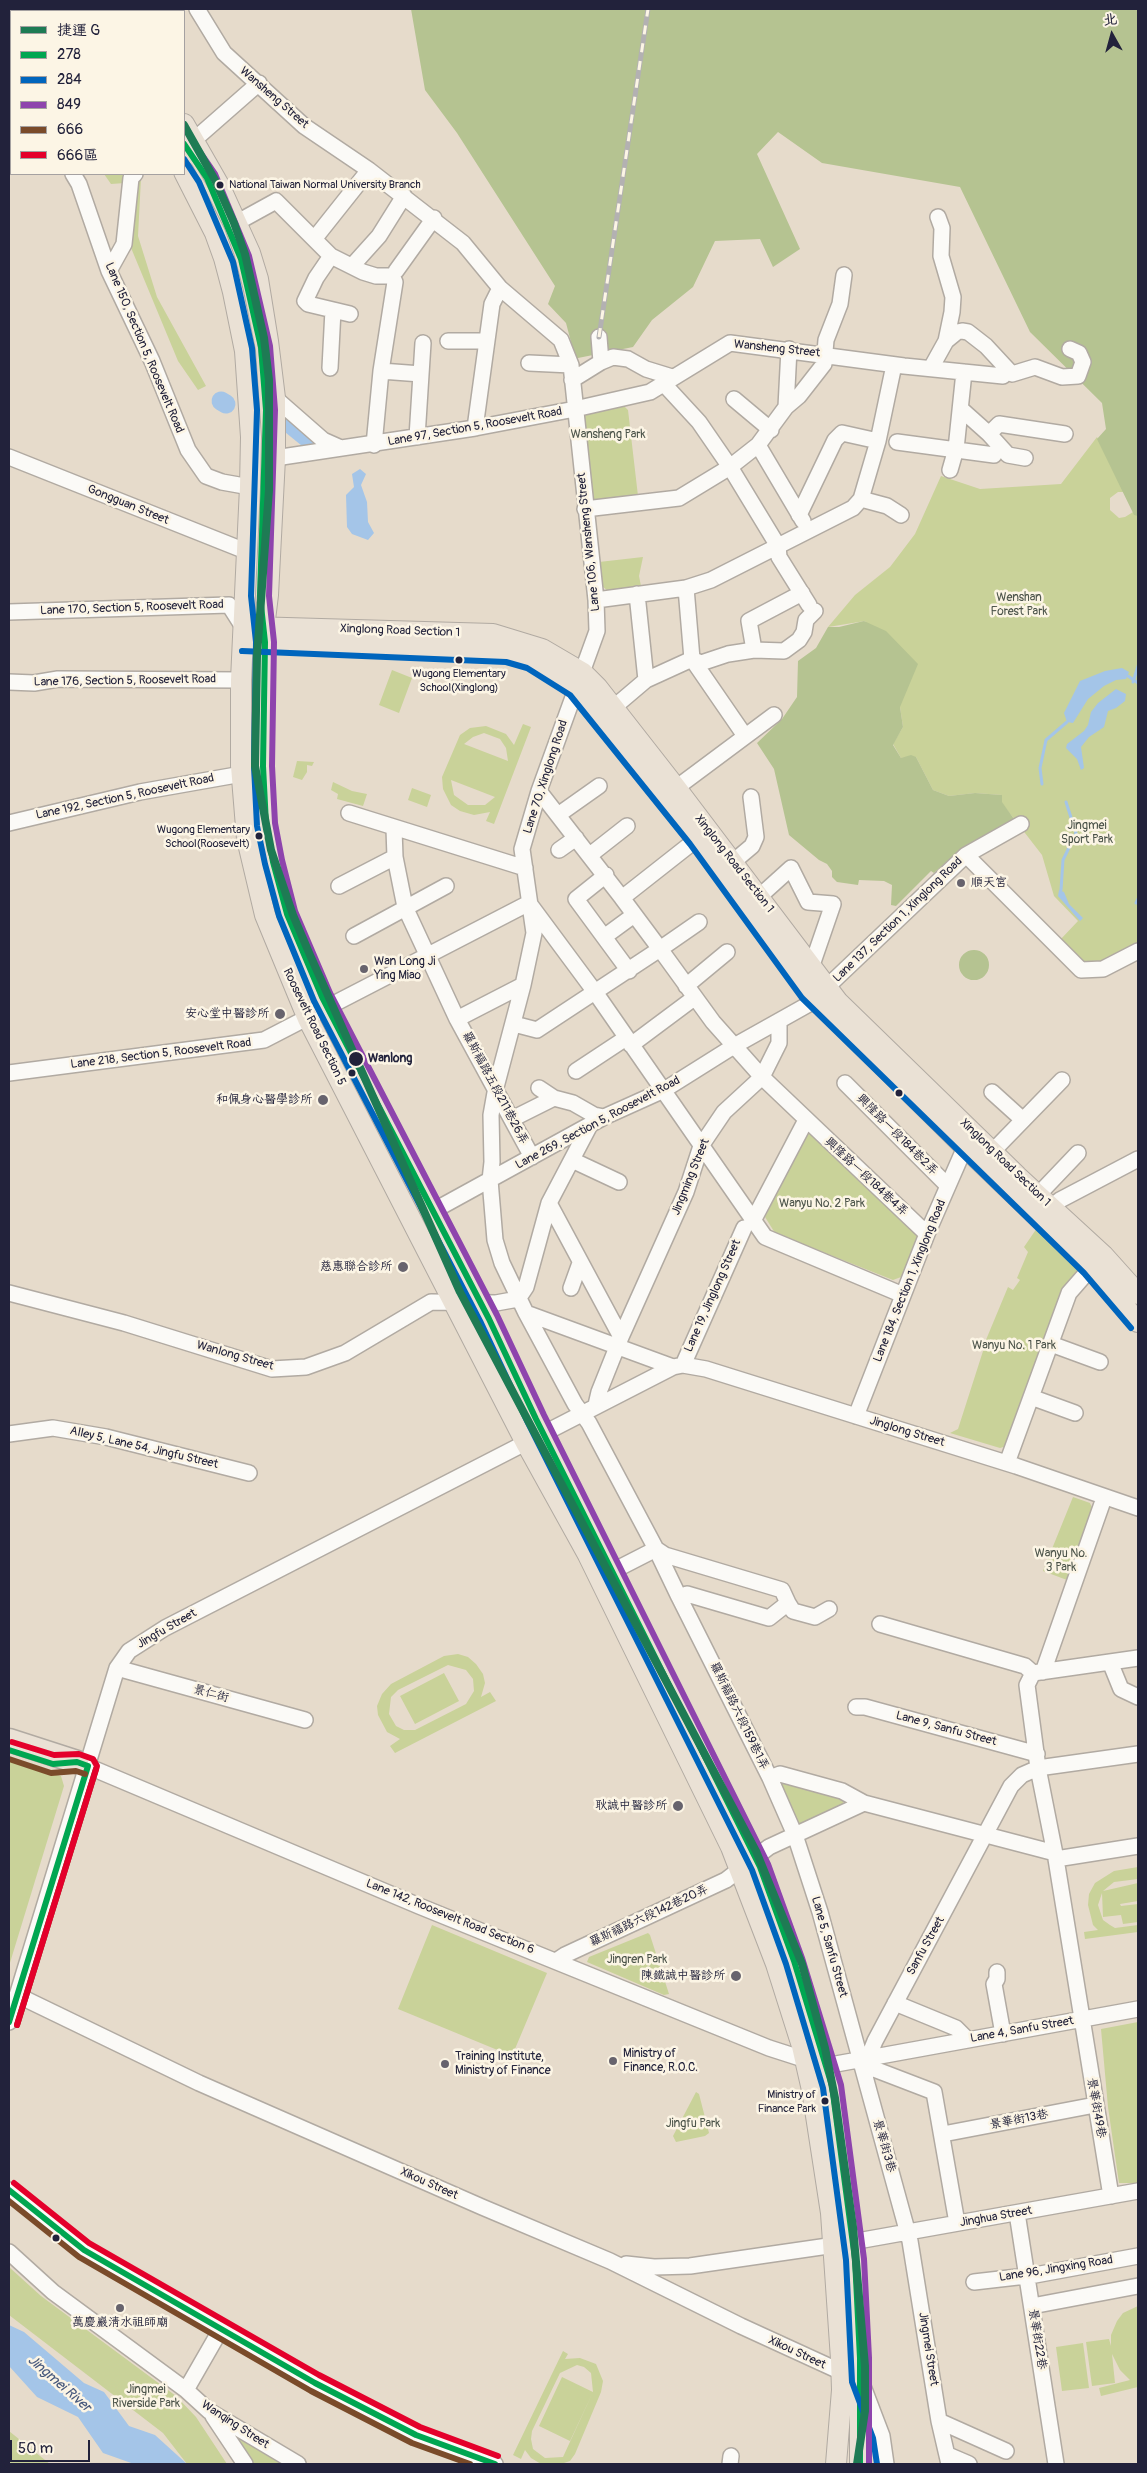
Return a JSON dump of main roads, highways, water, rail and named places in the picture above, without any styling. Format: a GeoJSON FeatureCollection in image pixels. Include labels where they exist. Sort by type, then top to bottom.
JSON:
{"type":"FeatureCollection","features":[{"type":"Feature","properties":{"kind":"highway"},"geometry":{"type":"LineString","coordinates":[[9,1740],[83,1764]]}},
{"type":"Feature","properties":{"kind":"main road","name":"Roosevelt Road Section 5"},"geometry":{"type":"LineString","coordinates":[[187,136],[236,223],[250,253],[258,279],[267,334],[275,398],[275,458],[265,635],[263,766],[266,824],[273,862],[287,914],[328,1007],[480,1302],[613,1571],[748,1863]]}},
{"type":"Feature","properties":{"kind":"main road"},"geometry":{"type":"LineString","coordinates":[[187,136],[241,258],[260,347],[266,410],[260,596],[265,635]]}},
{"type":"Feature","properties":{"kind":"main road","name":"Roosevelt Road Section 5"},"geometry":{"type":"LineString","coordinates":[[185,174],[215,233],[233,292],[245,351],[250,437],[250,487],[241,680],[242,774],[247,839],[266,915],[308,1018],[526,1443],[588,1556],[748,1863]]}},
{"type":"Feature","properties":{"kind":"main road","name":"Xinglong Road Section 1"},"geometry":{"type":"LineString","coordinates":[[243,634],[492,634],[542,649],[613,708],[669,793],[697,840],[822,993],[965,1146],[1042,1206]]}},
{"type":"Feature","properties":{"kind":"main road","name":"Xinglong Road Section 1"},"geometry":{"type":"LineString","coordinates":[[580,681],[669,793],[733,862],[760,896],[812,965],[822,993],[838,1002],[992,1152],[1097,1261],[1138,1294]]}},
{"type":"Feature","properties":{"kind":"main road","name":"Xinglong Road Section 1"},"geometry":{"type":"LineString","coordinates":[[1097,1261],[1138,1322]]}},
{"type":"Feature","properties":{"kind":"main road"},"geometry":{"type":"LineString","coordinates":[[748,1863],[794,1961],[815,2064],[832,2086],[844,2244],[861,2381],[860,2464]]}},
{"type":"Feature","properties":{"kind":"main road"},"geometry":{"type":"LineString","coordinates":[[836,2464],[842,2374],[844,2244]]}},
{"type":"Feature","properties":{"kind":"water"},"geometry":{"type":"Polygon","coordinates":[[[360,469],[366,474],[361,485],[367,502],[368,522],[374,533],[368,540],[352,534],[347,527],[346,495],[354,487],[352,474],[360,469]]]}},
{"type":"Feature","properties":{"kind":"water"},"geometry":{"type":"Polygon","coordinates":[[[1122,668],[1129,672],[1126,679],[1116,680],[1104,686],[1088,699],[1073,723],[1067,722],[1064,713],[1080,681],[1105,671],[1122,668]]]}},
{"type":"Feature","properties":{"kind":"water"},"geometry":{"type":"Polygon","coordinates":[[[1116,689],[1126,694],[1125,701],[1108,711],[1104,727],[1089,737],[1081,747],[1084,768],[1081,770],[1077,759],[1066,748],[1067,744],[1084,731],[1088,725],[1091,712],[1098,703],[1116,689]]]}},
{"type":"Feature","properties":{"kind":"water"},"geometry":{"type":"Polygon","coordinates":[[[1059,890],[1064,892],[1069,904],[1083,918],[1080,921],[1058,896],[1059,890]]]}},
{"type":"Feature","properties":{"kind":"water","name":"Jingmei River"},"geometry":{"type":"Polygon","coordinates":[[[9,2325],[24,2332],[84,2383],[104,2392],[129,2426],[155,2435],[187,2464],[134,2464],[103,2453],[78,2417],[37,2397],[9,2366],[9,2325]]]}},
{"type":"Feature","properties":{"kind":"waterway"},"geometry":{"type":"LineString","coordinates":[[221,401],[226,404]]}},
{"type":"Feature","properties":{"kind":"waterway"},"geometry":{"type":"LineString","coordinates":[[290,424],[317,446]]}},
{"type":"Feature","properties":{"kind":"waterway"},"geometry":{"type":"LineString","coordinates":[[1133,682],[1138,666]]}},
{"type":"Feature","properties":{"kind":"waterway"},"geometry":{"type":"LineString","coordinates":[[1128,676],[1138,683]]}},
{"type":"Feature","properties":{"kind":"waterway"},"geometry":{"type":"LineString","coordinates":[[1042,784],[1040,768],[1046,740],[1067,722]]}},
{"type":"Feature","properties":{"kind":"waterway"},"geometry":{"type":"LineString","coordinates":[[1061,890],[1063,860],[1076,833],[1066,802]]}},
{"type":"Feature","properties":{"kind":"waterway"},"geometry":{"type":"LineString","coordinates":[[1136,903],[1138,899]]}},
{"type":"Feature","properties":{"kind":"railway"},"geometry":{"type":"LineString","coordinates":[[599,337],[648,9]]}},
{"type":"Feature","properties":{"kind":"metro line","name":"G"},"geometry":{"type":"LineString","coordinates":[[185,127],[215,180],[245,254],[264,338],[269,380],[269,490],[257,656],[255,766],[271,850],[293,915],[310,955],[460,1292],[756,1851],[802,1964],[825,2048],[835,2098],[853,2227],[865,2366],[865,2411],[857,2464]]}},
{"type":"Feature","properties":{"kind":"place","name":"National Taiwan Normal University Branch"},"geometry":{"type":"Point","coordinates":[220,185]}},
{"type":"Feature","properties":{"kind":"place","name":"Wugong Elementary School(Xinglong)"},"geometry":{"type":"Point","coordinates":[459,660]}},
{"type":"Feature","properties":{"kind":"place","name":"Wugong Elementary School(Roosevelt)"},"geometry":{"type":"Point","coordinates":[259,836]}},
{"type":"Feature","properties":{"kind":"place","name":"順天宮"},"geometry":{"type":"Point","coordinates":[961,883]}},
{"type":"Feature","properties":{"kind":"place","name":"Wan Long Ji Ying Miao"},"geometry":{"type":"Point","coordinates":[364,969]}},
{"type":"Feature","properties":{"kind":"place","name":"安心堂中醫診所"},"geometry":{"type":"Point","coordinates":[280,1014]}},
{"type":"Feature","properties":{"kind":"place","name":"Wanlong"},"geometry":{"type":"Point","coordinates":[356,1059]}},
{"type":"Feature","properties":{"kind":"place","name":"和佩身心醫學診所"},"geometry":{"type":"Point","coordinates":[323,1100]}},
{"type":"Feature","properties":{"kind":"place","name":"慈惠聯合診所"},"geometry":{"type":"Point","coordinates":[403,1267]}},
{"type":"Feature","properties":{"kind":"place","name":"耿誠中醫診所"},"geometry":{"type":"Point","coordinates":[678,1806]}},
{"type":"Feature","properties":{"kind":"place","name":"陳鐵誠中醫診所"},"geometry":{"type":"Point","coordinates":[736,1976]}},
{"type":"Feature","properties":{"kind":"place","name":"Ministry of Finance, R.O.C."},"geometry":{"type":"Point","coordinates":[613,2061]}},
{"type":"Feature","properties":{"kind":"place","name":"Training Institute, Ministry of Finance"},"geometry":{"type":"Point","coordinates":[445,2064]}},
{"type":"Feature","properties":{"kind":"place","name":"Ministry of Finance Park"},"geometry":{"type":"Point","coordinates":[825,2101]}},
{"type":"Feature","properties":{"kind":"place","name":"萬慶巖清水祖師廟"},"geometry":{"type":"Point","coordinates":[120,2308]}},
{"type":"Feature","properties":{"kind":"park label","name":"Wansheng Park"},"geometry":{"type":"Point","coordinates":[608,435]}},
{"type":"Feature","properties":{"kind":"park label","name":"Wenshan Forest Park"},"geometry":{"type":"Point","coordinates":[1019,605]}},
{"type":"Feature","properties":{"kind":"park label","name":"Jingmei Sport Park"},"geometry":{"type":"Point","coordinates":[1087,833]}},
{"type":"Feature","properties":{"kind":"park label","name":"Wanyu No. 2 Park"},"geometry":{"type":"Point","coordinates":[822,1204]}},
{"type":"Feature","properties":{"kind":"park label","name":"Wanyu No. 1 Park"},"geometry":{"type":"Point","coordinates":[1014,1346]}},
{"type":"Feature","properties":{"kind":"park label","name":"Wanyu No. 3 Park"},"geometry":{"type":"Point","coordinates":[1061,1561]}},
{"type":"Feature","properties":{"kind":"park label","name":"Jingren Park"},"geometry":{"type":"Point","coordinates":[637,1960]}},
{"type":"Feature","properties":{"kind":"park label","name":"Jingfu Park"},"geometry":{"type":"Point","coordinates":[693,2124]}},
{"type":"Feature","properties":{"kind":"park label","name":"Jingmei Riverside Park"},"geometry":{"type":"Point","coordinates":[146,2397]}}]}
